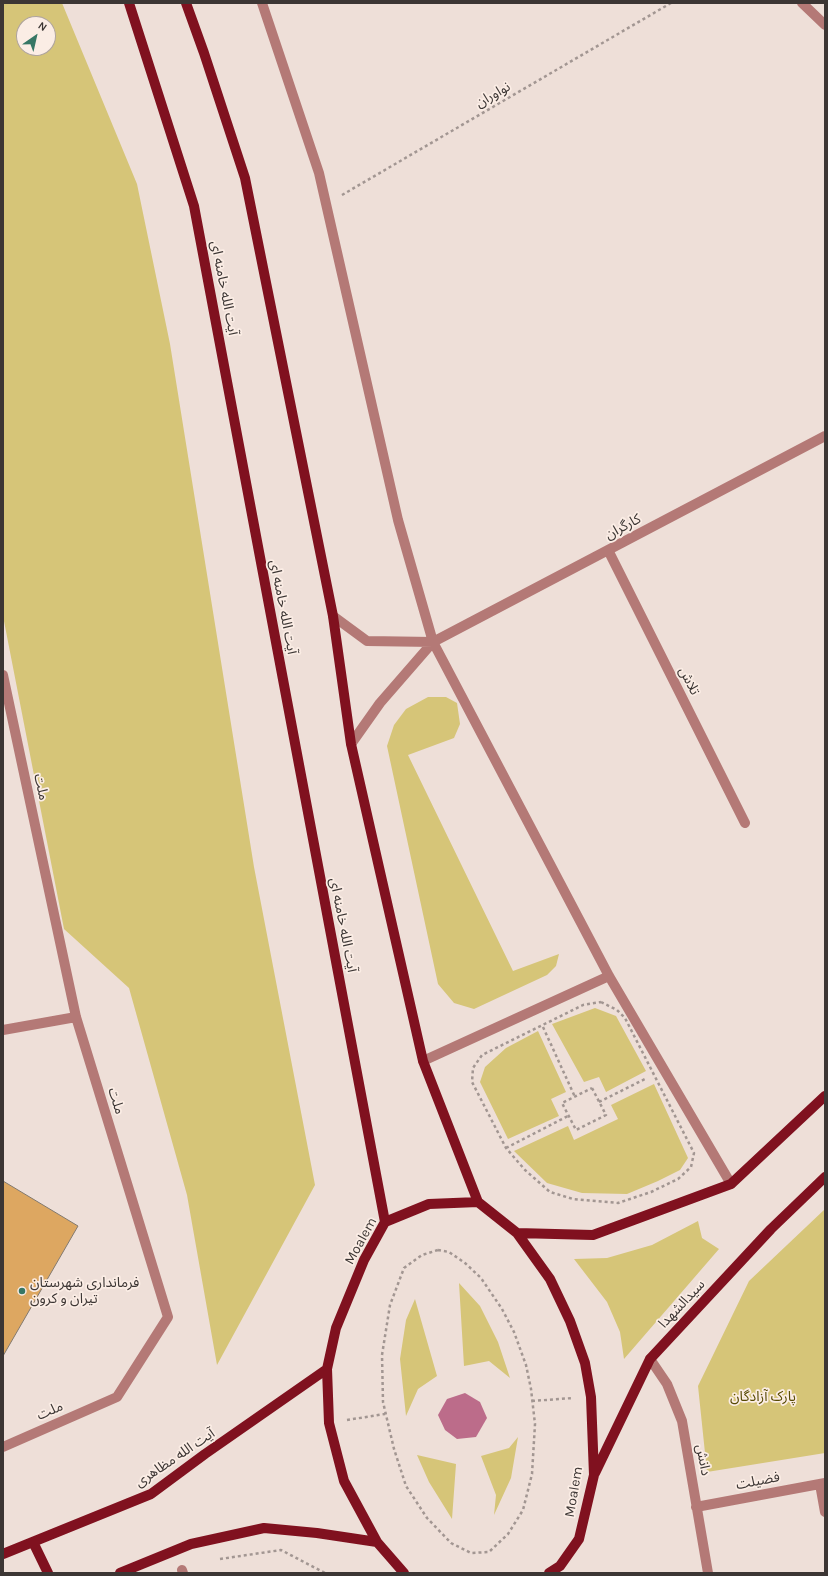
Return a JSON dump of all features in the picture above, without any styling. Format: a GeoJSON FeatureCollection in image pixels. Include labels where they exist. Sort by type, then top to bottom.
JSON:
{"type":"FeatureCollection","features":[{"type":"Feature","properties":{"kind":"main road","name":"آیت الله خامنه ای"},"geometry":{"type":"LineString","coordinates":[[129,3],[194,206],[385,1222]]}},
{"type":"Feature","properties":{"kind":"main road"},"geometry":{"type":"LineString","coordinates":[[186,3],[245,178],[333,616],[351,744],[423,1061],[478,1202]]}},
{"type":"Feature","properties":{"kind":"main road"},"geometry":{"type":"LineString","coordinates":[[517,1233],[593,1234],[731,1184],[825,1096]]}},
{"type":"Feature","properties":{"kind":"main road","name":"سیدالشهدا"},"geometry":{"type":"LineString","coordinates":[[594,1475],[650,1359],[771,1229],[825,1177]]}},
{"type":"Feature","properties":{"kind":"main road","name":"Moalem"},"geometry":{"type":"LineString","coordinates":[[404,1573],[377,1542],[344,1481],[329,1424],[327,1369],[336,1328],[364,1260],[385,1222],[429,1204],[478,1202],[517,1233],[550,1279],[570,1321],[585,1363],[591,1396],[594,1475],[579,1539],[560,1566],[549,1573]]}},
{"type":"Feature","properties":{"kind":"main road","name":"آیت الله مظاهری"},"geometry":{"type":"LineString","coordinates":[[3,1554],[151,1494],[205,1454],[327,1369]]}},
{"type":"Feature","properties":{"kind":"main road"},"geometry":{"type":"LineString","coordinates":[[120,1573],[191,1544],[264,1528],[317,1533],[377,1542]]}},
{"type":"Feature","properties":{"kind":"main road"},"geometry":{"type":"LineString","coordinates":[[33,1542],[48,1573]]}},
{"type":"Feature","properties":{"kind":"street"},"geometry":{"type":"LineString","coordinates":[[262,3],[319,173],[398,520],[433,642],[609,976],[731,1184]]}},
{"type":"Feature","properties":{"kind":"street"},"geometry":{"type":"LineString","coordinates":[[802,3],[825,25]]}},
{"type":"Feature","properties":{"kind":"street","name":"کارگران"},"geometry":{"type":"LineString","coordinates":[[433,642],[825,438]]}},
{"type":"Feature","properties":{"kind":"street","name":"تلاش"},"geometry":{"type":"LineString","coordinates":[[608,550],[745,823]]}},
{"type":"Feature","properties":{"kind":"street"},"geometry":{"type":"LineString","coordinates":[[333,616],[367,641],[433,642]]}},
{"type":"Feature","properties":{"kind":"street"},"geometry":{"type":"LineString","coordinates":[[351,744],[380,703],[433,642]]}},
{"type":"Feature","properties":{"kind":"street","name":"ملت"},"geometry":{"type":"LineString","coordinates":[[3,676],[76,1018],[168,1317],[117,1397],[3,1447]]}},
{"type":"Feature","properties":{"kind":"street"},"geometry":{"type":"LineString","coordinates":[[423,1061],[609,976]]}},
{"type":"Feature","properties":{"kind":"street"},"geometry":{"type":"LineString","coordinates":[[3,1030],[76,1018]]}},
{"type":"Feature","properties":{"kind":"street","name":"دانش"},"geometry":{"type":"LineString","coordinates":[[650,1359],[667,1384],[682,1420],[708,1573]]}},
{"type":"Feature","properties":{"kind":"street"},"geometry":{"type":"LineString","coordinates":[[823,1483],[825,1512]]}},
{"type":"Feature","properties":{"kind":"street","name":"فضیلت"},"geometry":{"type":"LineString","coordinates":[[696,1507],[823,1483]]}},
{"type":"Feature","properties":{"kind":"path","name":"نواوران"},"geometry":{"type":"LineString","coordinates":[[326,205],[671,3]]}},
{"type":"Feature","properties":{"kind":"path"},"geometry":{"type":"LineString","coordinates":[[601,1002],[617,1010],[625,1018],[654,1074],[694,1153],[691,1167],[678,1179],[651,1192],[618,1203],[573,1199],[550,1192],[525,1170],[506,1148],[472,1082],[473,1068],[482,1056],[583,1005],[601,1002]]}},
{"type":"Feature","properties":{"kind":"path"},"geometry":{"type":"LineString","coordinates":[[543,1026],[575,1097]]}},
{"type":"Feature","properties":{"kind":"path"},"geometry":{"type":"LineString","coordinates":[[599,1102],[664,1070]]}},
{"type":"Feature","properties":{"kind":"path"},"geometry":{"type":"LineString","coordinates":[[592,1088],[599,1102],[606,1115],[576,1130],[562,1103],[592,1088]]}},
{"type":"Feature","properties":{"kind":"path"},"geometry":{"type":"LineString","coordinates":[[506,1148],[568,1116]]}},
{"type":"Feature","properties":{"kind":"path"},"geometry":{"type":"LineString","coordinates":[[438,1250],[449,1252],[465,1263],[481,1278],[502,1309],[514,1332],[526,1365],[532,1400],[535,1424],[532,1474],[523,1510],[508,1534],[489,1552],[471,1553],[451,1543],[426,1518],[406,1486],[394,1449],[383,1402],[382,1355],[390,1305],[404,1268],[422,1255],[438,1250]]}},
{"type":"Feature","properties":{"kind":"path"},"geometry":{"type":"LineString","coordinates":[[532,1400],[591,1396]]}},
{"type":"Feature","properties":{"kind":"path"},"geometry":{"type":"LineString","coordinates":[[329,1424],[386,1414]]}},
{"type":"Feature","properties":{"kind":"path"},"geometry":{"type":"LineString","coordinates":[[212,1560],[281,1550],[325,1573]]}},
{"type":"Feature","properties":{"kind":"green space"},"geometry":{"type":"Polygon","coordinates":[[[3,3],[62,3],[137,184],[170,344],[254,867],[315,1185],[217,1365],[187,1195],[129,988],[64,929],[3,616],[3,3]]]}},
{"type":"Feature","properties":{"kind":"green space"},"geometry":{"type":"Polygon","coordinates":[[[428,697],[446,697],[457,703],[460,724],[454,738],[408,755],[513,971],[559,954],[556,966],[547,975],[474,1009],[454,1003],[438,984],[387,746],[394,725],[406,709],[428,697]]]}},
{"type":"Feature","properties":{"kind":"green space"},"geometry":{"type":"Polygon","coordinates":[[[595,1008],[616,1016],[646,1071],[606,1092],[599,1077],[584,1082],[552,1024],[595,1008]]]}},
{"type":"Feature","properties":{"kind":"green space"},"geometry":{"type":"Polygon","coordinates":[[[538,1031],[566,1092],[551,1099],[559,1116],[508,1139],[480,1082],[485,1067],[506,1048],[538,1031]]]}},
{"type":"Feature","properties":{"kind":"green space"},"geometry":{"type":"Polygon","coordinates":[[[654,1084],[688,1158],[680,1170],[658,1181],[627,1194],[582,1193],[547,1183],[514,1151],[568,1126],[574,1140],[618,1119],[611,1105],[654,1084]]]}},
{"type":"Feature","properties":{"kind":"green space","name":"پارک آزادگان"},"geometry":{"type":"Polygon","coordinates":[[[825,1209],[825,1453],[707,1472],[698,1386],[749,1281],[825,1209]]]}},
{"type":"Feature","properties":{"kind":"green space"},"geometry":{"type":"Polygon","coordinates":[[[698,1221],[702,1238],[719,1249],[624,1359],[620,1332],[607,1302],[574,1259],[607,1258],[652,1245],[698,1221]]]}},
{"type":"Feature","properties":{"kind":"green space"},"geometry":{"type":"Polygon","coordinates":[[[459,1283],[480,1306],[498,1342],[510,1378],[489,1361],[464,1366],[459,1283]]]}},
{"type":"Feature","properties":{"kind":"green space"},"geometry":{"type":"Polygon","coordinates":[[[415,1299],[437,1376],[418,1389],[406,1416],[400,1359],[406,1320],[415,1299]]]}},
{"type":"Feature","properties":{"kind":"green space"},"geometry":{"type":"Polygon","coordinates":[[[518,1437],[511,1478],[494,1515],[496,1495],[481,1456],[509,1448],[518,1437]]]}},
{"type":"Feature","properties":{"kind":"green space"},"geometry":{"type":"Polygon","coordinates":[[[417,1455],[456,1464],[452,1519],[429,1482],[417,1455]]]}},
{"type":"Feature","properties":{"kind":"shaded area"},"geometry":{"type":"Polygon","coordinates":[[[465,1393],[480,1402],[487,1418],[476,1437],[457,1439],[445,1430],[438,1415],[447,1399],[465,1393]]]}},
{"type":"Feature","properties":{"kind":"building","name":"فرمانداری شهرستان تیران و کرون"},"geometry":{"type":"Polygon","coordinates":[[[3,1181],[78,1226],[3,1356],[3,1181]]]}},
{"type":"Feature","properties":{"kind":"place","name":"فرمانداری شهرستان تیران و کرون"},"geometry":{"type":"Point","coordinates":[22,1291]}}]}
